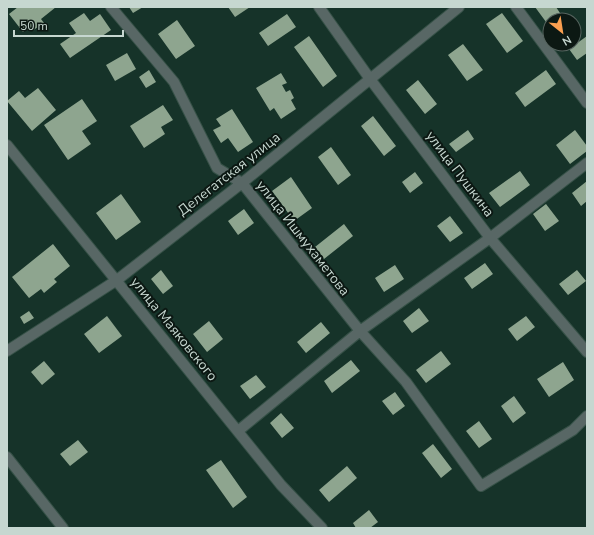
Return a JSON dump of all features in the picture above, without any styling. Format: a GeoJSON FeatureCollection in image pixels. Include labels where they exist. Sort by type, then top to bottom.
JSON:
{"type":"FeatureCollection","features":[{"type":"Feature","properties":{"kind":"street","name":"улица Ишмухаметова"},"geometry":{"type":"LineString","coordinates":[[111,7],[174,82],[217,168],[242,183],[360,331],[406,382],[481,486],[573,430],[587,416]]}},
{"type":"Feature","properties":{"kind":"street","name":"улица Пушкина"},"geometry":{"type":"LineString","coordinates":[[319,7],[370,79],[490,238],[587,352]]}},
{"type":"Feature","properties":{"kind":"street","name":"Делегатская улица"},"geometry":{"type":"LineString","coordinates":[[7,351],[117,280],[242,183],[459,7]]}},
{"type":"Feature","properties":{"kind":"street"},"geometry":{"type":"LineString","coordinates":[[516,7],[587,103]]}},
{"type":"Feature","properties":{"kind":"street","name":"улица Маяковского"},"geometry":{"type":"LineString","coordinates":[[7,145],[281,485],[322,528]]}},
{"type":"Feature","properties":{"kind":"street"},"geometry":{"type":"LineString","coordinates":[[238,431],[360,331],[490,238],[587,163]]}},
{"type":"Feature","properties":{"kind":"street"},"geometry":{"type":"LineString","coordinates":[[7,458],[63,528]]}},
{"type":"Feature","properties":{"kind":"building"},"geometry":{"type":"Polygon","coordinates":[[[18,7],[56,7],[41,19],[44,23],[32,31],[29,27],[23,32],[9,14],[18,7]]]}},
{"type":"Feature","properties":{"kind":"building"},"geometry":{"type":"Polygon","coordinates":[[[129,7],[143,7],[133,13],[129,7]]]}},
{"type":"Feature","properties":{"kind":"building"},"geometry":{"type":"Polygon","coordinates":[[[228,7],[250,7],[235,17],[228,7]]]}},
{"type":"Feature","properties":{"kind":"building"},"geometry":{"type":"Polygon","coordinates":[[[535,7],[556,7],[559,12],[542,12],[542,16],[535,7]]]}},
{"type":"Feature","properties":{"kind":"building"},"geometry":{"type":"Polygon","coordinates":[[[84,13],[90,21],[100,14],[111,30],[70,58],[60,44],[76,33],[69,23],[84,13]]]}},
{"type":"Feature","properties":{"kind":"building"},"geometry":{"type":"Polygon","coordinates":[[[502,13],[523,41],[507,53],[486,24],[502,13]]]}},
{"type":"Feature","properties":{"kind":"building"},"geometry":{"type":"Polygon","coordinates":[[[287,14],[296,27],[268,46],[259,33],[287,14]]]}},
{"type":"Feature","properties":{"kind":"building"},"geometry":{"type":"Polygon","coordinates":[[[177,20],[195,46],[176,59],[158,34],[177,20]]]}},
{"type":"Feature","properties":{"kind":"building"},"geometry":{"type":"Polygon","coordinates":[[[309,36],[337,76],[323,87],[294,47],[309,36]]]}},
{"type":"Feature","properties":{"kind":"building"},"geometry":{"type":"Polygon","coordinates":[[[587,36],[587,53],[577,60],[571,52],[582,52],[582,40],[587,36]]]}},
{"type":"Feature","properties":{"kind":"building"},"geometry":{"type":"Polygon","coordinates":[[[463,44],[483,70],[467,81],[448,55],[463,44]]]}},
{"type":"Feature","properties":{"kind":"building"},"geometry":{"type":"Polygon","coordinates":[[[127,53],[136,69],[115,81],[106,65],[127,53]]]}},
{"type":"Feature","properties":{"kind":"building"},"geometry":{"type":"Polygon","coordinates":[[[149,70],[156,82],[146,88],[139,77],[149,70]]]}},
{"type":"Feature","properties":{"kind":"building"},"geometry":{"type":"Polygon","coordinates":[[[546,70],[556,84],[525,107],[515,93],[546,70]]]}},
{"type":"Feature","properties":{"kind":"building"},"geometry":{"type":"Polygon","coordinates":[[[281,73],[287,83],[282,85],[286,92],[290,90],[294,98],[291,100],[296,109],[281,119],[274,108],[270,111],[256,88],[281,73]]]}},
{"type":"Feature","properties":{"kind":"building"},"geometry":{"type":"Polygon","coordinates":[[[418,80],[437,104],[425,114],[406,90],[418,80]]]}},
{"type":"Feature","properties":{"kind":"building"},"geometry":{"type":"Polygon","coordinates":[[[38,88],[56,110],[32,131],[7,101],[19,91],[25,98],[38,88]]]}},
{"type":"Feature","properties":{"kind":"building"},"geometry":{"type":"Polygon","coordinates":[[[82,99],[97,121],[82,131],[91,144],[68,160],[44,125],[82,99]]]}},
{"type":"Feature","properties":{"kind":"building"},"geometry":{"type":"Polygon","coordinates":[[[163,105],[173,120],[161,127],[165,134],[144,148],[130,126],[163,105]]]}},
{"type":"Feature","properties":{"kind":"building"},"geometry":{"type":"Polygon","coordinates":[[[232,109],[253,142],[238,152],[228,138],[221,143],[213,130],[221,126],[216,119],[232,109]]]}},
{"type":"Feature","properties":{"kind":"building"},"geometry":{"type":"Polygon","coordinates":[[[373,116],[396,146],[384,156],[361,126],[373,116]]]}},
{"type":"Feature","properties":{"kind":"building"},"geometry":{"type":"Polygon","coordinates":[[[468,130],[474,139],[456,152],[449,144],[468,130]]]}},
{"type":"Feature","properties":{"kind":"building"},"geometry":{"type":"Polygon","coordinates":[[[575,130],[587,146],[587,151],[570,164],[556,145],[575,130]]]}},
{"type":"Feature","properties":{"kind":"building"},"geometry":{"type":"Polygon","coordinates":[[[331,147],[351,175],[338,185],[318,157],[331,147]]]}},
{"type":"Feature","properties":{"kind":"building"},"geometry":{"type":"Polygon","coordinates":[[[520,171],[530,185],[500,207],[489,193],[520,171]]]}},
{"type":"Feature","properties":{"kind":"building"},"geometry":{"type":"Polygon","coordinates":[[[415,172],[423,183],[410,193],[402,182],[415,172]]]}},
{"type":"Feature","properties":{"kind":"building"},"geometry":{"type":"Polygon","coordinates":[[[291,177],[312,208],[294,221],[272,191],[291,177]]]}},
{"type":"Feature","properties":{"kind":"building"},"geometry":{"type":"Polygon","coordinates":[[[587,181],[587,201],[581,206],[572,193],[587,181]]]}},
{"type":"Feature","properties":{"kind":"building"},"geometry":{"type":"Polygon","coordinates":[[[121,194],[141,222],[116,240],[96,213],[121,194]]]}},
{"type":"Feature","properties":{"kind":"building"},"geometry":{"type":"Polygon","coordinates":[[[546,204],[559,221],[545,231],[533,214],[546,204]]]}},
{"type":"Feature","properties":{"kind":"building"},"geometry":{"type":"Polygon","coordinates":[[[244,209],[254,223],[238,235],[228,221],[244,209]]]}},
{"type":"Feature","properties":{"kind":"building"},"geometry":{"type":"Polygon","coordinates":[[[450,216],[463,233],[450,242],[437,226],[450,216]]]}},
{"type":"Feature","properties":{"kind":"building"},"geometry":{"type":"Polygon","coordinates":[[[344,224],[353,236],[324,259],[315,247],[344,224]]]}},
{"type":"Feature","properties":{"kind":"building"},"geometry":{"type":"Polygon","coordinates":[[[53,244],[70,266],[54,279],[57,282],[44,293],[41,289],[29,298],[12,277],[53,244]]]}},
{"type":"Feature","properties":{"kind":"building"},"geometry":{"type":"Polygon","coordinates":[[[485,263],[493,274],[472,289],[464,278],[485,263]]]}},
{"type":"Feature","properties":{"kind":"building"},"geometry":{"type":"Polygon","coordinates":[[[395,265],[404,279],[384,292],[375,278],[395,265]]]}},
{"type":"Feature","properties":{"kind":"building"},"geometry":{"type":"Polygon","coordinates":[[[161,270],[173,286],[163,294],[151,279],[161,270]]]}},
{"type":"Feature","properties":{"kind":"building"},"geometry":{"type":"Polygon","coordinates":[[[577,270],[586,281],[568,295],[559,284],[577,270]]]}},
{"type":"Feature","properties":{"kind":"building"},"geometry":{"type":"Polygon","coordinates":[[[419,308],[429,321],[412,333],[403,321],[419,308]]]}},
{"type":"Feature","properties":{"kind":"building"},"geometry":{"type":"Polygon","coordinates":[[[29,311],[34,318],[24,324],[20,317],[29,311]]]}},
{"type":"Feature","properties":{"kind":"building"},"geometry":{"type":"Polygon","coordinates":[[[107,316],[122,336],[99,353],[84,334],[107,316]]]}},
{"type":"Feature","properties":{"kind":"building"},"geometry":{"type":"Polygon","coordinates":[[[526,316],[535,327],[517,341],[508,329],[526,316]]]}},
{"type":"Feature","properties":{"kind":"building"},"geometry":{"type":"Polygon","coordinates":[[[209,321],[223,339],[207,352],[193,334],[209,321]]]}},
{"type":"Feature","properties":{"kind":"building"},"geometry":{"type":"Polygon","coordinates":[[[321,322],[330,333],[306,353],[297,342],[321,322]]]}},
{"type":"Feature","properties":{"kind":"building"},"geometry":{"type":"Polygon","coordinates":[[[441,351],[451,364],[426,383],[416,370],[441,351]]]}},
{"type":"Feature","properties":{"kind":"building"},"geometry":{"type":"Polygon","coordinates":[[[351,360],[360,371],[332,393],[324,381],[351,360]]]}},
{"type":"Feature","properties":{"kind":"building"},"geometry":{"type":"Polygon","coordinates":[[[44,361],[55,374],[42,385],[31,372],[44,361]]]}},
{"type":"Feature","properties":{"kind":"building"},"geometry":{"type":"Polygon","coordinates":[[[563,362],[574,380],[549,397],[537,379],[563,362]]]}},
{"type":"Feature","properties":{"kind":"building"},"geometry":{"type":"Polygon","coordinates":[[[256,375],[266,387],[250,399],[240,386],[256,375]]]}},
{"type":"Feature","properties":{"kind":"building"},"geometry":{"type":"Polygon","coordinates":[[[395,392],[405,406],[393,415],[382,401],[395,392]]]}},
{"type":"Feature","properties":{"kind":"building"},"geometry":{"type":"Polygon","coordinates":[[[514,396],[526,413],[513,423],[501,406],[514,396]]]}},
{"type":"Feature","properties":{"kind":"building"},"geometry":{"type":"Polygon","coordinates":[[[281,413],[294,428],[282,438],[270,423],[281,413]]]}},
{"type":"Feature","properties":{"kind":"building"},"geometry":{"type":"Polygon","coordinates":[[[479,421],[492,439],[479,448],[466,431],[479,421]]]}},
{"type":"Feature","properties":{"kind":"building"},"geometry":{"type":"Polygon","coordinates":[[[78,440],[88,452],[70,466],[60,454],[78,440]]]}},
{"type":"Feature","properties":{"kind":"building"},"geometry":{"type":"Polygon","coordinates":[[[433,444],[452,469],[441,478],[422,453],[433,444]]]}},
{"type":"Feature","properties":{"kind":"building"},"geometry":{"type":"Polygon","coordinates":[[[221,460],[247,497],[233,508],[206,470],[221,460]]]}},
{"type":"Feature","properties":{"kind":"building"},"geometry":{"type":"Polygon","coordinates":[[[347,466],[357,478],[329,502],[319,490],[347,466]]]}},
{"type":"Feature","properties":{"kind":"building"},"geometry":{"type":"Polygon","coordinates":[[[369,510],[378,522],[370,528],[356,528],[353,523],[369,510]]]}}]}
